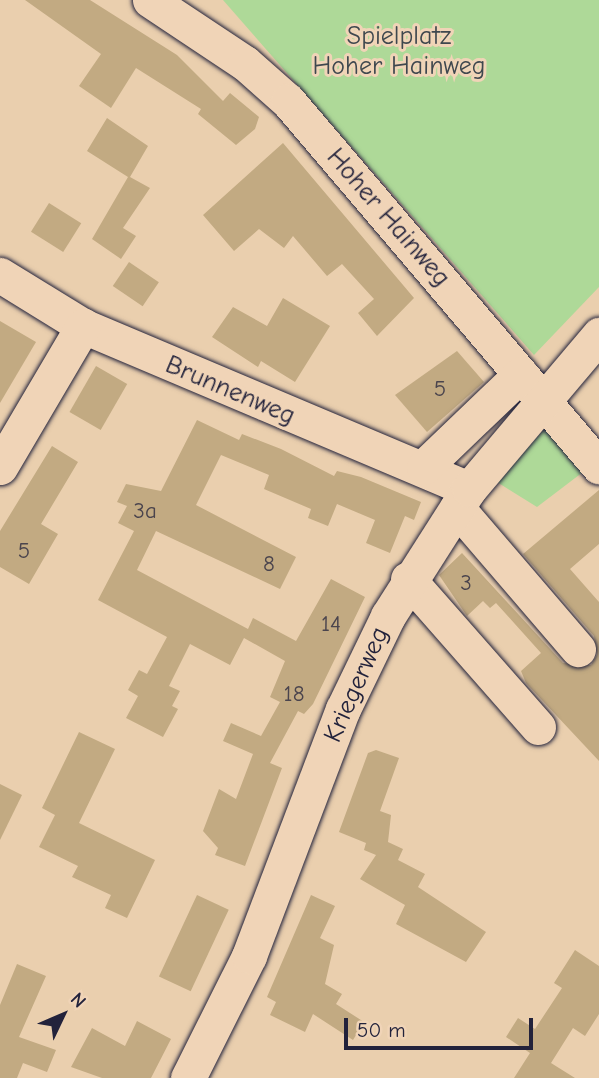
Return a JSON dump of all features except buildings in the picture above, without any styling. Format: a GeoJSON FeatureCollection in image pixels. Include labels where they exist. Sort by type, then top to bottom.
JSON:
{"type":"FeatureCollection","features":[{"type":"Feature","properties":{"kind":"street","name":"Hoher Hainweg"},"geometry":{"type":"LineString","coordinates":[[150,0],[245,63],[288,101],[599,466]]}},
{"type":"Feature","properties":{"kind":"street","name":"Brunnenweg"},"geometry":{"type":"LineString","coordinates":[[0,275],[83,326],[237,396],[424,467],[463,498]]}},
{"type":"Feature","properties":{"kind":"street"},"geometry":{"type":"LineString","coordinates":[[0,467],[83,326]]}},
{"type":"Feature","properties":{"kind":"street","name":"Kriegerweg"},"geometry":{"type":"LineString","coordinates":[[188,1078],[249,956],[343,709],[408,579],[463,498],[531,386],[599,335]]}},
{"type":"Feature","properties":{"kind":"street"},"geometry":{"type":"LineString","coordinates":[[424,467],[531,386]]}},
{"type":"Feature","properties":{"kind":"street"},"geometry":{"type":"LineString","coordinates":[[463,498],[578,649]]}},
{"type":"Feature","properties":{"kind":"street"},"geometry":{"type":"LineString","coordinates":[[408,579],[538,727]]}},
{"type":"Feature","properties":{"kind":"green space","name":"Spielplatz Hoher Hainweg"},"geometry":{"type":"Polygon","coordinates":[[[223,0],[599,0],[599,287],[534,355],[223,0]]]}},
{"type":"Feature","properties":{"kind":"green space"},"geometry":{"type":"Polygon","coordinates":[[[547,426],[587,469],[537,507],[497,482],[547,426]]]}}]}
